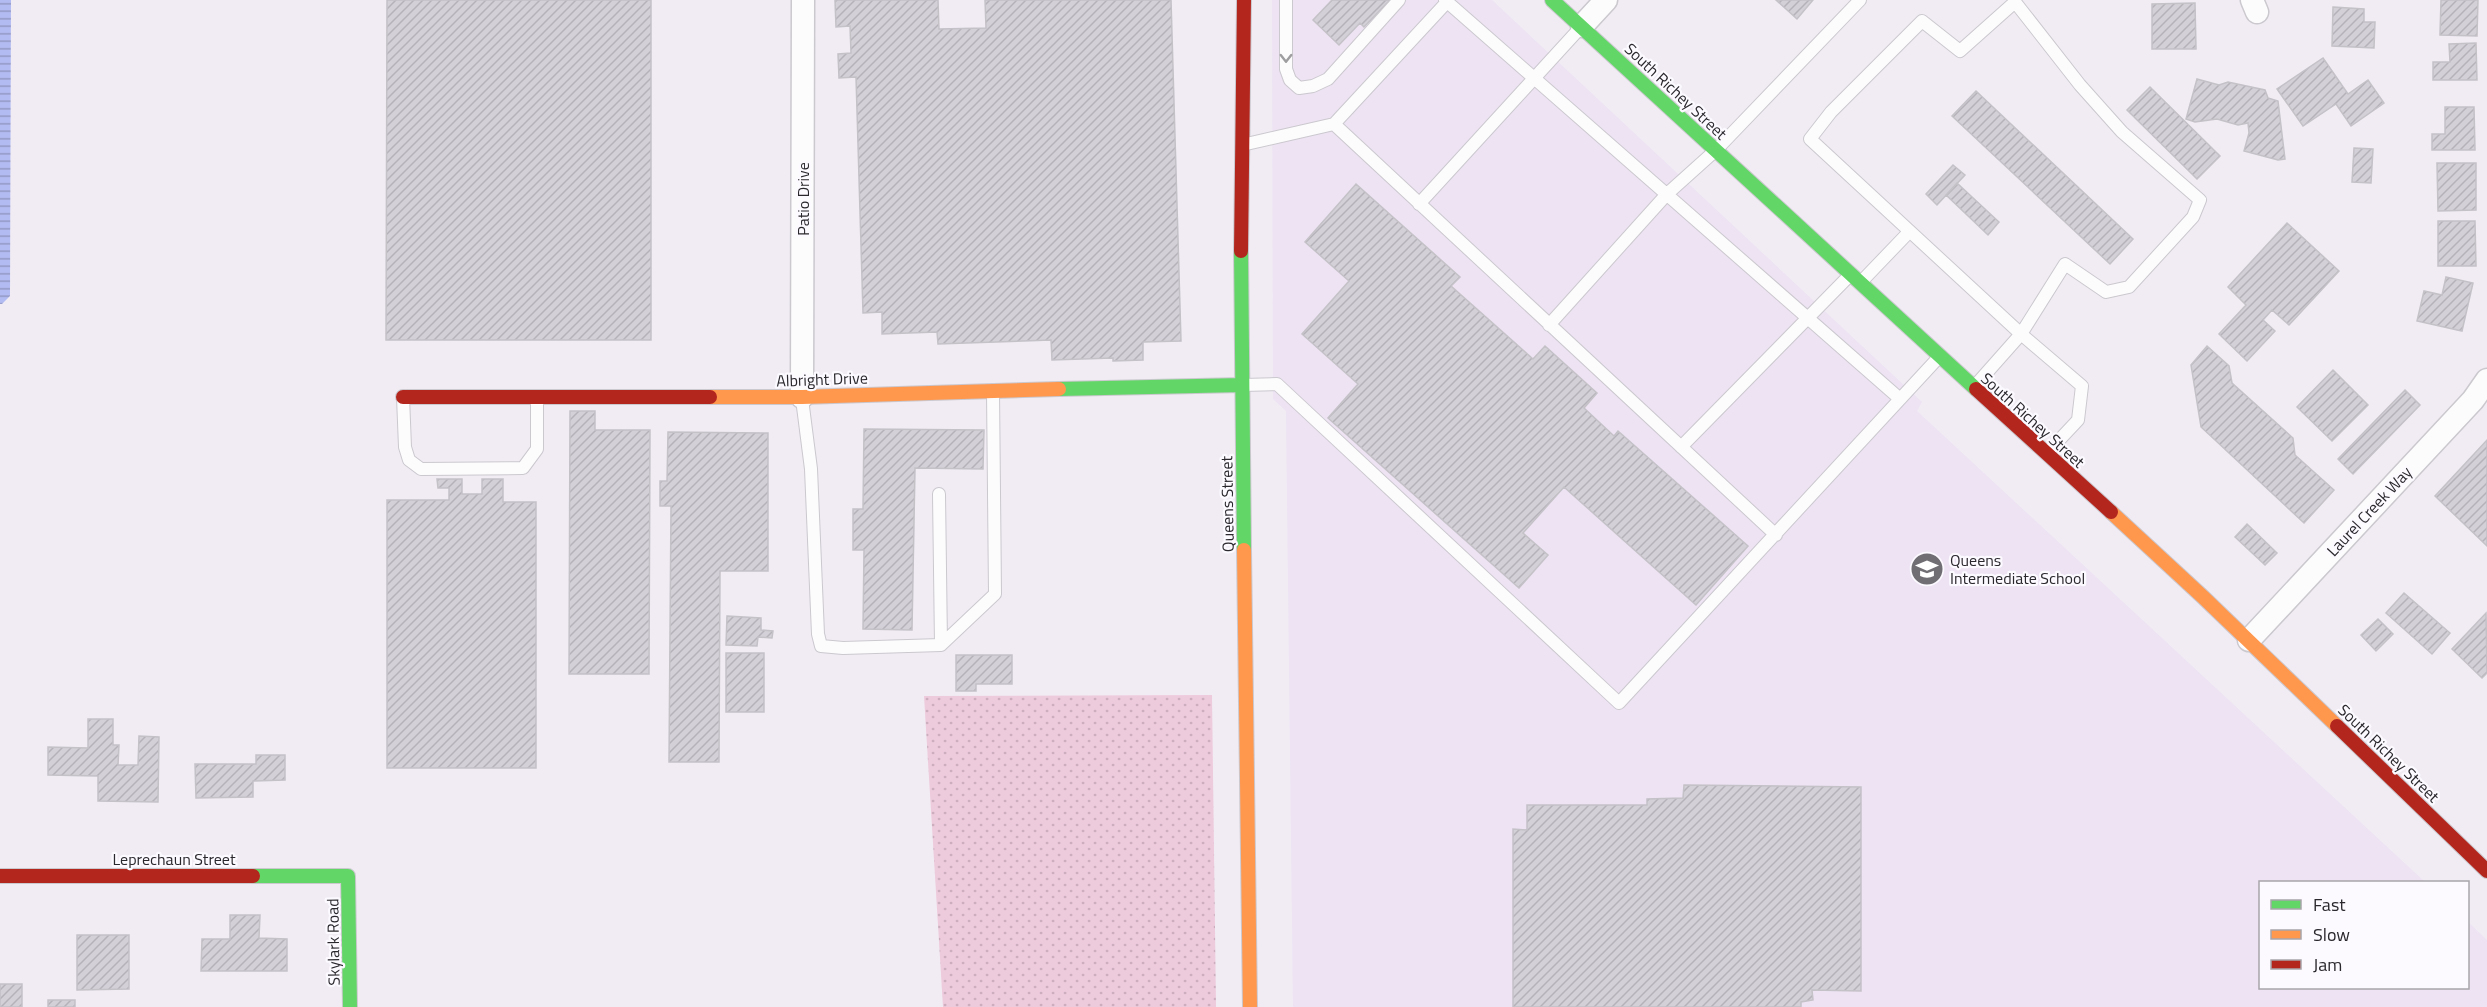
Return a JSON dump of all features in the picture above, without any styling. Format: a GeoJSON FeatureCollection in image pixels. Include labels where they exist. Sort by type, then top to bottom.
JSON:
{"type":"FeatureCollection","features":[{"type":"Feature","properties":{"kind":"street","name":"Patio Drive"},"geometry":{"type":"LineString","coordinates":[[802,397],[803,0]]}},
{"type":"Feature","properties":{"kind":"street","name":"Queens Street"},"geometry":{"type":"LineString","coordinates":[[1245,0],[1241,145],[1242,385],[1250,1007]]}},
{"type":"Feature","properties":{"kind":"street","name":"South Richey Street"},"geometry":{"type":"LineString","coordinates":[[1552,0],[2249,640],[2487,871]]}},
{"type":"Feature","properties":{"kind":"street"},"geometry":{"type":"LineString","coordinates":[[1582,26],[1606,0]]}},
{"type":"Feature","properties":{"kind":"street","name":"Laurel Creek Way"},"geometry":{"type":"LineString","coordinates":[[2249,640],[2473,400],[2487,380]]}},
{"type":"Feature","properties":{"kind":"street","name":"Albright Drive"},"geometry":{"type":"LineString","coordinates":[[403,397],[802,397],[1242,385]]}},
{"type":"Feature","properties":{"kind":"street","name":"Leprechaun Street"},"geometry":{"type":"LineString","coordinates":[[0,876],[348,876]]}},
{"type":"Feature","properties":{"kind":"street","name":"Skylark Road"},"geometry":{"type":"LineString","coordinates":[[348,876],[350,1007]]}},
{"type":"Feature","properties":{"kind":"lane"},"geometry":{"type":"LineString","coordinates":[[1286,0],[1286,69],[1290,80],[1299,88],[1313,86],[1328,79],[1399,0]]}},
{"type":"Feature","properties":{"kind":"lane"},"geometry":{"type":"LineString","coordinates":[[1549,324],[1667,194],[1716,150],[1860,0]]}},
{"type":"Feature","properties":{"kind":"lane"},"geometry":{"type":"LineString","coordinates":[[1241,145],[1334,124],[1446,1],[1899,398]]}},
{"type":"Feature","properties":{"kind":"lane"},"geometry":{"type":"LineString","coordinates":[[1973,388],[2021,334],[2066,264],[2106,292],[2129,287],[2193,217],[2200,200],[2122,132],[2080,85],[2015,2],[1960,51],[1922,21],[1831,112],[1810,139],[2021,334],[2082,386],[2078,420],[2046,454]]}},
{"type":"Feature","properties":{"kind":"lane"},"geometry":{"type":"LineString","coordinates":[[1419,204],[1582,26]]}},
{"type":"Feature","properties":{"kind":"lane"},"geometry":{"type":"LineString","coordinates":[[1334,124],[1776,535]]}},
{"type":"Feature","properties":{"kind":"lane"},"geometry":{"type":"LineString","coordinates":[[1682,447],[1808,318],[1909,232]]}},
{"type":"Feature","properties":{"kind":"lane"},"geometry":{"type":"LineString","coordinates":[[1242,385],[1277,384],[1619,703],[1939,357]]}},
{"type":"Feature","properties":{"kind":"lane"},"geometry":{"type":"LineString","coordinates":[[802,397],[811,469],[818,634],[821,646],[843,648],[941,645],[995,594],[993,390]]}},
{"type":"Feature","properties":{"kind":"lane"},"geometry":{"type":"LineString","coordinates":[[403,397],[405,447],[409,460],[421,469],[433,469],[523,468],[537,449],[537,397]]}},
{"type":"Feature","properties":{"kind":"lane"},"geometry":{"type":"LineString","coordinates":[[939,494],[941,645]]}},
{"type":"Feature","properties":{"kind":"shaded area","name":"Queens Intermediate School"},"geometry":{"type":"Polygon","coordinates":[[[1272,0],[1492,0],[1922,402],[1917,411],[2424,881],[2259,881],[2259,989],[2469,989],[2469,923],[2487,940],[2487,1007],[1293,1007],[1286,411],[1273,399],[1272,0]]]}},
{"type":"Feature","properties":{"kind":"shaded area"},"geometry":{"type":"Polygon","coordinates":[[[1212,695],[1216,1007],[943,1007],[924,696],[1212,695]]]}},
{"type":"Feature","properties":{"kind":"water"},"geometry":{"type":"Polygon","coordinates":[[[0,0],[11,0],[10,296],[2,304],[0,304],[0,0]]]}},
{"type":"Feature","properties":{"kind":"building"},"geometry":{"type":"Polygon","coordinates":[[[387,0],[651,0],[651,340],[386,340],[387,0]]]}},
{"type":"Feature","properties":{"kind":"building"},"geometry":{"type":"Polygon","coordinates":[[[835,0],[938,0],[939,29],[986,28],[985,0],[1171,0],[1181,341],[1143,342],[1143,360],[1113,361],[1113,358],[1052,360],[1051,340],[938,344],[937,332],[882,334],[882,312],[863,313],[856,77],[839,78],[838,54],[851,53],[850,26],[836,27],[835,0]]]}},
{"type":"Feature","properties":{"kind":"building"},"geometry":{"type":"Polygon","coordinates":[[[1332,0],[1390,0],[1364,27],[1360,23],[1339,45],[1313,20],[1332,0]]]}},
{"type":"Feature","properties":{"kind":"building"},"geometry":{"type":"Polygon","coordinates":[[[1776,0],[1813,0],[1797,19],[1776,0]]]}},
{"type":"Feature","properties":{"kind":"building"},"geometry":{"type":"Polygon","coordinates":[[[2441,0],[2478,0],[2477,36],[2440,35],[2441,0]]]}},
{"type":"Feature","properties":{"kind":"building"},"geometry":{"type":"Polygon","coordinates":[[[2195,3],[2196,49],[2152,49],[2152,4],[2195,3]]]}},
{"type":"Feature","properties":{"kind":"building"},"geometry":{"type":"Polygon","coordinates":[[[2333,7],[2364,9],[2364,22],[2375,22],[2374,48],[2332,46],[2333,7]]]}},
{"type":"Feature","properties":{"kind":"building"},"geometry":{"type":"Polygon","coordinates":[[[2476,43],[2477,80],[2433,80],[2433,62],[2450,62],[2449,44],[2476,43]]]}},
{"type":"Feature","properties":{"kind":"building"},"geometry":{"type":"Polygon","coordinates":[[[2323,58],[2348,94],[2368,80],[2384,103],[2351,126],[2336,104],[2303,126],[2277,89],[2323,58]]]}},
{"type":"Feature","properties":{"kind":"building"},"geometry":{"type":"Polygon","coordinates":[[[2197,79],[2219,85],[2228,82],[2265,90],[2268,98],[2278,101],[2285,159],[2278,160],[2244,151],[2249,133],[2248,123],[2238,125],[2217,119],[2195,122],[2186,119],[2197,79]]]}},
{"type":"Feature","properties":{"kind":"building"},"geometry":{"type":"Polygon","coordinates":[[[2150,87],[2220,156],[2197,179],[2127,110],[2150,87]]]}},
{"type":"Feature","properties":{"kind":"building"},"geometry":{"type":"Polygon","coordinates":[[[1976,91],[2133,239],[2110,264],[1952,116],[1976,91]]]}},
{"type":"Feature","properties":{"kind":"building"},"geometry":{"type":"Polygon","coordinates":[[[2445,107],[2474,107],[2475,150],[2432,150],[2432,134],[2445,134],[2445,107]]]}},
{"type":"Feature","properties":{"kind":"building"},"geometry":{"type":"Polygon","coordinates":[[[2354,148],[2373,149],[2371,183],[2352,182],[2354,148]]]}},
{"type":"Feature","properties":{"kind":"building"},"geometry":{"type":"Polygon","coordinates":[[[2437,163],[2476,163],[2476,210],[2438,211],[2437,163]]]}},
{"type":"Feature","properties":{"kind":"building"},"geometry":{"type":"Polygon","coordinates":[[[1953,165],[1965,175],[1937,205],[1926,194],[1953,165]]]}},
{"type":"Feature","properties":{"kind":"building"},"geometry":{"type":"Polygon","coordinates":[[[1957,183],[1999,222],[1988,235],[1946,195],[1957,183]]]}},
{"type":"Feature","properties":{"kind":"building"},"geometry":{"type":"Polygon","coordinates":[[[1356,184],[1460,277],[1451,286],[1533,359],[1545,346],[1597,393],[1584,408],[1614,436],[1618,431],[1748,546],[1696,605],[1564,487],[1523,533],[1548,555],[1519,588],[1328,418],[1358,384],[1302,334],[1349,281],[1305,242],[1356,184]]]}},
{"type":"Feature","properties":{"kind":"building"},"geometry":{"type":"Polygon","coordinates":[[[2438,221],[2475,221],[2476,266],[2438,266],[2438,221]]]}},
{"type":"Feature","properties":{"kind":"building"},"geometry":{"type":"Polygon","coordinates":[[[2287,223],[2339,271],[2289,325],[2272,310],[2263,320],[2275,331],[2247,361],[2219,334],[2246,305],[2228,287],[2287,223]]]}},
{"type":"Feature","properties":{"kind":"building"},"geometry":{"type":"Polygon","coordinates":[[[2446,277],[2473,283],[2462,331],[2417,321],[2424,291],[2442,295],[2446,277]]]}},
{"type":"Feature","properties":{"kind":"building"},"geometry":{"type":"Polygon","coordinates":[[[2207,346],[2229,366],[2232,383],[2293,438],[2295,455],[2334,490],[2304,523],[2201,427],[2191,365],[2207,346]]]}},
{"type":"Feature","properties":{"kind":"building"},"geometry":{"type":"Polygon","coordinates":[[[2333,370],[2368,405],[2332,441],[2297,407],[2333,370]]]}},
{"type":"Feature","properties":{"kind":"building"},"geometry":{"type":"Polygon","coordinates":[[[2405,390],[2420,405],[2353,474],[2338,459],[2405,390]]]}},
{"type":"Feature","properties":{"kind":"building"},"geometry":{"type":"Polygon","coordinates":[[[570,411],[595,411],[595,430],[650,430],[649,674],[569,674],[570,411]]]}},
{"type":"Feature","properties":{"kind":"building"},"geometry":{"type":"Polygon","coordinates":[[[864,429],[984,430],[983,469],[915,468],[912,630],[863,629],[864,550],[853,550],[853,509],[863,509],[864,429]]]}},
{"type":"Feature","properties":{"kind":"building"},"geometry":{"type":"Polygon","coordinates":[[[668,432],[768,433],[768,571],[720,571],[719,762],[669,762],[671,506],[660,506],[660,481],[667,481],[668,432]]]}},
{"type":"Feature","properties":{"kind":"building"},"geometry":{"type":"Polygon","coordinates":[[[2487,440],[2487,546],[2435,496],[2487,440]]]}},
{"type":"Feature","properties":{"kind":"building"},"geometry":{"type":"Polygon","coordinates":[[[437,479],[462,479],[462,494],[482,494],[482,479],[503,479],[503,502],[536,502],[536,768],[387,768],[387,500],[449,500],[449,488],[438,488],[437,479]]]}},
{"type":"Feature","properties":{"kind":"building"},"geometry":{"type":"Polygon","coordinates":[[[2247,524],[2277,553],[2265,565],[2235,537],[2247,524]]]}},
{"type":"Feature","properties":{"kind":"building"},"geometry":{"type":"Polygon","coordinates":[[[2404,593],[2450,633],[2432,654],[2386,613],[2404,593]]]}},
{"type":"Feature","properties":{"kind":"building"},"geometry":{"type":"Polygon","coordinates":[[[2486,613],[2487,673],[2482,678],[2452,649],[2486,613]]]}},
{"type":"Feature","properties":{"kind":"building"},"geometry":{"type":"Polygon","coordinates":[[[727,616],[761,618],[761,630],[773,631],[772,638],[758,637],[757,646],[726,645],[727,616]]]}},
{"type":"Feature","properties":{"kind":"building"},"geometry":{"type":"Polygon","coordinates":[[[2378,619],[2393,634],[2376,651],[2361,635],[2378,619]]]}},
{"type":"Feature","properties":{"kind":"building"},"geometry":{"type":"Polygon","coordinates":[[[726,653],[764,653],[764,712],[726,712],[726,653]]]}},
{"type":"Feature","properties":{"kind":"building"},"geometry":{"type":"Polygon","coordinates":[[[956,655],[1012,655],[1012,684],[976,684],[976,691],[956,691],[956,655]]]}},
{"type":"Feature","properties":{"kind":"building"},"geometry":{"type":"Polygon","coordinates":[[[88,719],[113,719],[113,745],[119,745],[118,765],[138,765],[139,736],[159,737],[158,802],[98,801],[98,776],[48,775],[48,747],[88,748],[88,719]]]}},
{"type":"Feature","properties":{"kind":"building"},"geometry":{"type":"Polygon","coordinates":[[[256,755],[285,755],[285,780],[253,781],[253,797],[196,798],[195,764],[256,764],[256,755]]]}},
{"type":"Feature","properties":{"kind":"building"},"geometry":{"type":"Polygon","coordinates":[[[1684,785],[1861,787],[1861,991],[1812,990],[1813,1000],[1801,1002],[1801,1007],[1513,1007],[1513,829],[1527,830],[1527,805],[1647,805],[1647,799],[1683,798],[1684,785]]]}},
{"type":"Feature","properties":{"kind":"building"},"geometry":{"type":"Polygon","coordinates":[[[230,915],[260,915],[259,938],[287,939],[287,971],[201,971],[202,939],[230,939],[230,915]]]}},
{"type":"Feature","properties":{"kind":"building"},"geometry":{"type":"Polygon","coordinates":[[[77,935],[129,935],[129,989],[77,990],[77,935]]]}},
{"type":"Feature","properties":{"kind":"building"},"geometry":{"type":"Polygon","coordinates":[[[0,984],[22,984],[22,1007],[0,1007],[0,984]]]}},
{"type":"Feature","properties":{"kind":"building"},"geometry":{"type":"Polygon","coordinates":[[[48,1000],[75,1000],[75,1007],[48,1007],[48,1000]]]}},
{"type":"Feature","properties":{"kind":"traffic: fast"},"geometry":{"type":"LineString","coordinates":[[1552,0],[1976,389]]}},
{"type":"Feature","properties":{"kind":"traffic: fast"},"geometry":{"type":"LineString","coordinates":[[1241,251],[1244,550]]}},
{"type":"Feature","properties":{"kind":"traffic: fast"},"geometry":{"type":"LineString","coordinates":[[1059,389],[1242,385]]}},
{"type":"Feature","properties":{"kind":"traffic: fast"},"geometry":{"type":"LineString","coordinates":[[253,876],[348,876],[350,1007]]}},
{"type":"Feature","properties":{"kind":"traffic: slow"},"geometry":{"type":"LineString","coordinates":[[710,397],[802,397],[1059,389]]}},
{"type":"Feature","properties":{"kind":"traffic: slow"},"geometry":{"type":"LineString","coordinates":[[2111,512],[2337,726]]}},
{"type":"Feature","properties":{"kind":"traffic: slow"},"geometry":{"type":"LineString","coordinates":[[1244,550],[1250,1007]]}},
{"type":"Feature","properties":{"kind":"traffic: jam"},"geometry":{"type":"LineString","coordinates":[[1241,251],[1244,0]]}},
{"type":"Feature","properties":{"kind":"traffic: jam"},"geometry":{"type":"LineString","coordinates":[[1976,389],[2111,512]]}},
{"type":"Feature","properties":{"kind":"traffic: jam"},"geometry":{"type":"LineString","coordinates":[[403,397],[710,397]]}},
{"type":"Feature","properties":{"kind":"traffic: jam"},"geometry":{"type":"LineString","coordinates":[[2337,726],[2487,871]]}},
{"type":"Feature","properties":{"kind":"traffic: jam"},"geometry":{"type":"LineString","coordinates":[[0,876],[253,876]]}},
{"type":"Feature","properties":{"kind":"place","name":"Queens Intermediate School"},"geometry":{"type":"Point","coordinates":[1927,569]}}]}
